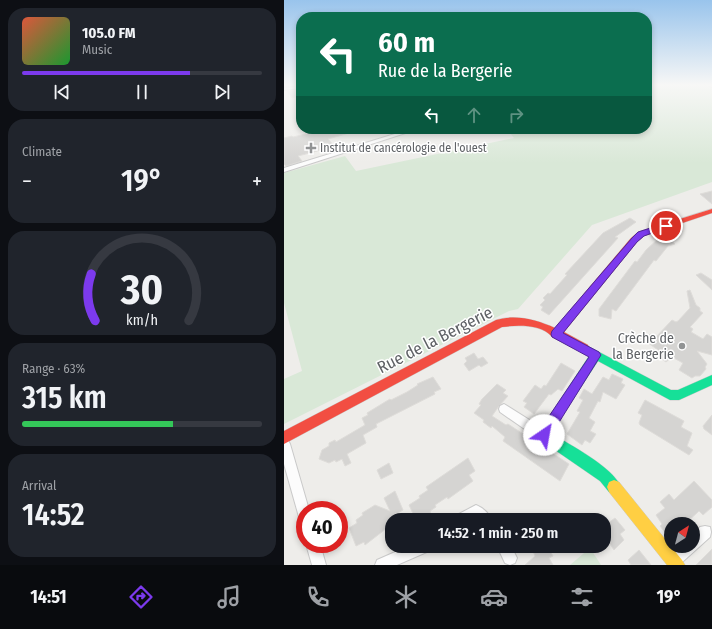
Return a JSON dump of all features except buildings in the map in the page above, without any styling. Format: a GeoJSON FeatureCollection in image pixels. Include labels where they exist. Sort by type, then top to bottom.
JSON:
{"type":"FeatureCollection","features":[{"type":"Feature","properties":{"kind":"street"},"geometry":{"type":"LineString","coordinates":[[284,170],[400,134]]}},
{"type":"Feature","properties":{"kind":"street"},"geometry":{"type":"LineString","coordinates":[[556,334],[634,240],[641,234],[712,212]]}},
{"type":"Feature","properties":{"kind":"street","name":"Rue de la Bergerie"},"geometry":{"type":"LineString","coordinates":[[284,438],[500,323],[514,320],[526,320],[540,325],[670,395],[679,396],[710,384]]}},
{"type":"Feature","properties":{"kind":"street"},"geometry":{"type":"LineString","coordinates":[[544,435],[596,355]]}},
{"type":"Feature","properties":{"kind":"street"},"geometry":{"type":"LineString","coordinates":[[504,409],[605,476],[675,563],[684,553]]}},
{"type":"Feature","properties":{"kind":"street"},"geometry":{"type":"LineString","coordinates":[[284,444],[300,501]]}},
{"type":"Feature","properties":{"kind":"street"},"geometry":{"type":"LineString","coordinates":[[700,537],[705,532]]}},
{"type":"Feature","properties":{"kind":"street"},"geometry":{"type":"LineString","coordinates":[[316,553],[319,565]]}},
{"type":"Feature","properties":{"kind":"street"},"geometry":{"type":"LineString","coordinates":[[382,565],[409,553]]}},
{"type":"Feature","properties":{"kind":"street"},"geometry":{"type":"LineString","coordinates":[[508,553],[510,558]]}},
{"type":"Feature","properties":{"kind":"green space"},"geometry":{"type":"Polygon","coordinates":[[[652,110],[712,110],[712,182],[592,225],[518,309],[509,311],[284,424],[284,379],[302,371],[284,303],[284,173],[345,156],[356,171],[514,138],[511,134],[652,134],[652,110]]]}},
{"type":"Feature","properties":{"kind":"green space"},"geometry":{"type":"Polygon","coordinates":[[[584,553],[593,553],[601,565],[570,565],[584,553]]]}},
{"type":"Feature","properties":{"kind":"traffic: fast"},"geometry":{"type":"LineString","coordinates":[[584,348],[670,395],[679,395],[712,380]]}},
{"type":"Feature","properties":{"kind":"traffic: fast"},"geometry":{"type":"LineString","coordinates":[[596,355],[543,435],[605,476],[614,487]]}},
{"type":"Feature","properties":{"kind":"traffic: slow"},"geometry":{"type":"LineString","coordinates":[[614,487],[677,565]]}},
{"type":"Feature","properties":{"kind":"traffic: jam"},"geometry":{"type":"LineString","coordinates":[[556,334],[634,240],[641,234],[712,211]]}},
{"type":"Feature","properties":{"kind":"traffic: jam"},"geometry":{"type":"LineString","coordinates":[[284,438],[500,323],[512,321],[534,324],[544,327],[584,348]]}},
{"type":"Feature","properties":{"kind":"place","name":"Institut de cancérologie de l'ouest"},"geometry":{"type":"Point","coordinates":[311,148]}},
{"type":"Feature","properties":{"kind":"place","name":"Crèche de la Bergerie"},"geometry":{"type":"Point","coordinates":[682,346]}},
{"type":"Feature","properties":{"kind":"route"},"geometry":{"type":"LineString","coordinates":[[544,435],[596,355],[556,334],[634,240],[641,234],[666,226]]}}]}
